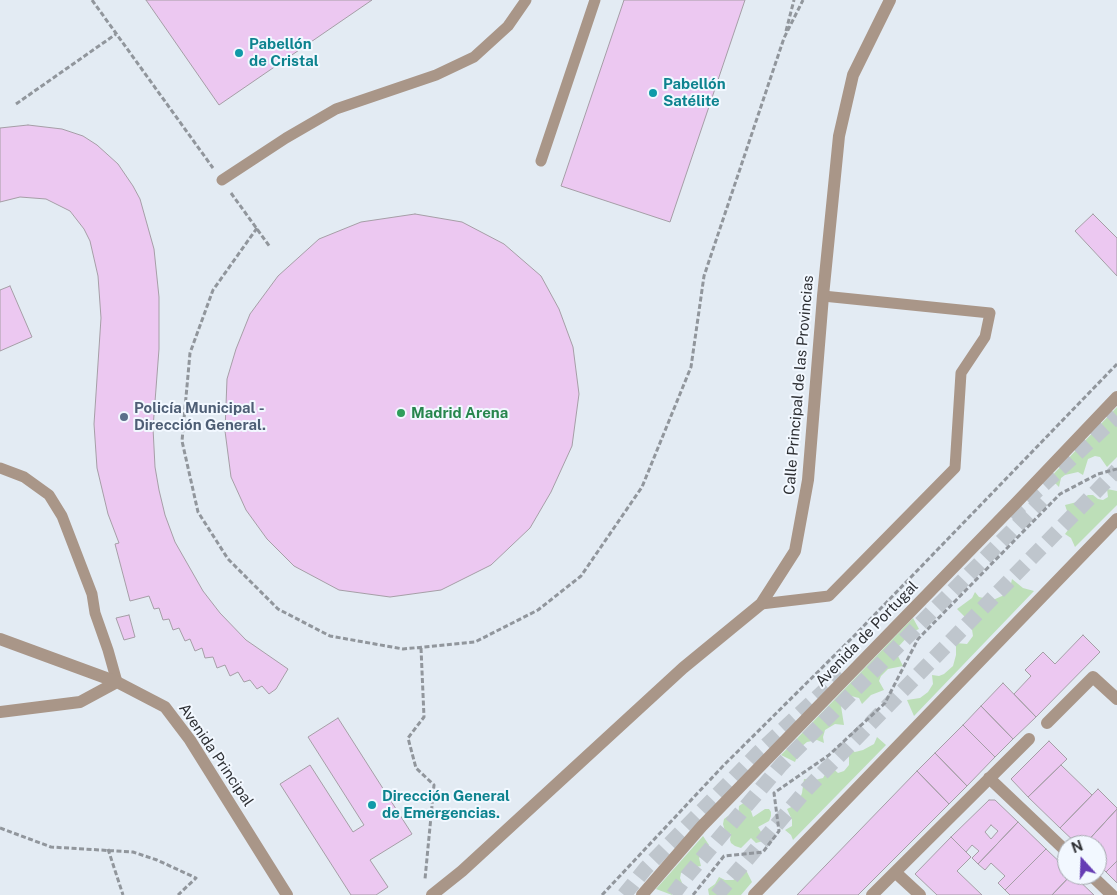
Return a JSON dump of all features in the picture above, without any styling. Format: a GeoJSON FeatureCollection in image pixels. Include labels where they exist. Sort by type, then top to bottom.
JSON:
{"type":"FeatureCollection","features":[{"type":"Feature","properties":{"kind":"street","name":"Calle Principal de las Provincias"},"geometry":{"type":"LineString","coordinates":[[428,890],[470,864],[683,668],[761,604],[795,551],[808,480],[823,296],[839,136],[853,75],[890,0]]}},
{"type":"Feature","properties":{"kind":"street","name":"Avenida de Portugal"},"geometry":{"type":"LineString","coordinates":[[642,895],[709,819],[1018,502],[1117,397]]}},
{"type":"Feature","properties":{"kind":"street"},"geometry":{"type":"LineString","coordinates":[[754,895],[1117,519]]}},
{"type":"Feature","properties":{"kind":"street","name":"Avenida Principal"},"geometry":{"type":"LineString","coordinates":[[0,639],[117,682],[165,707],[190,740],[287,895]]}},
{"type":"Feature","properties":{"kind":"street"},"geometry":{"type":"LineString","coordinates":[[1047,723],[1093,677],[1117,699]]}},
{"type":"Feature","properties":{"kind":"street"},"geometry":{"type":"LineString","coordinates":[[0,712],[80,702],[117,682]]}},
{"type":"Feature","properties":{"kind":"street"},"geometry":{"type":"LineString","coordinates":[[872,895],[1029,740]]}},
{"type":"Feature","properties":{"kind":"street"},"geometry":{"type":"LineString","coordinates":[[989,778],[1057,843]]}},
{"type":"Feature","properties":{"kind":"street"},"geometry":{"type":"LineString","coordinates":[[895,872],[920,895]]}},
{"type":"Feature","properties":{"kind":"street"},"geometry":{"type":"LineString","coordinates":[[1102,885],[1112,895]]}},
{"type":"Feature","properties":{"kind":"lane"},"geometry":{"type":"LineString","coordinates":[[222,180],[286,138],[336,109],[436,75],[474,57],[508,26],[526,0]]}},
{"type":"Feature","properties":{"kind":"lane"},"geometry":{"type":"LineString","coordinates":[[541,161],[595,0]]}},
{"type":"Feature","properties":{"kind":"lane"},"geometry":{"type":"LineString","coordinates":[[761,604],[828,596],[955,468],[961,373],[985,337],[990,313],[823,296]]}},
{"type":"Feature","properties":{"kind":"lane"},"geometry":{"type":"LineString","coordinates":[[0,468],[24,477],[49,495],[62,516],[92,594],[95,614],[117,682]]}},
{"type":"Feature","properties":{"kind":"path"},"geometry":{"type":"LineString","coordinates":[[92,0],[270,247]]}},
{"type":"Feature","properties":{"kind":"path"},"geometry":{"type":"LineString","coordinates":[[256,228],[213,290],[190,353],[182,440],[198,512],[228,559],[278,609],[330,636],[403,649],[475,642],[538,610],[581,576],[642,486],[691,367],[704,276],[784,38],[794,0]]}},
{"type":"Feature","properties":{"kind":"path"},"geometry":{"type":"LineString","coordinates":[[784,38],[803,0]]}},
{"type":"Feature","properties":{"kind":"path"},"geometry":{"type":"LineString","coordinates":[[16,104],[116,34]]}},
{"type":"Feature","properties":{"kind":"path"},"geometry":{"type":"LineString","coordinates":[[602,895],[723,766],[854,636],[1117,364]]}},
{"type":"Feature","properties":{"kind":"path"},"geometry":{"type":"LineString","coordinates":[[693,895],[724,856],[763,852],[779,831],[774,794],[829,755],[885,702],[918,639],[1060,494],[1098,474],[1117,469]]}},
{"type":"Feature","properties":{"kind":"path"},"geometry":{"type":"LineString","coordinates":[[421,648],[424,717],[408,738],[416,768],[434,786],[428,890]]}},
{"type":"Feature","properties":{"kind":"path"},"geometry":{"type":"LineString","coordinates":[[0,828],[51,847],[108,849],[147,856],[196,878],[178,895]]}},
{"type":"Feature","properties":{"kind":"path"},"geometry":{"type":"LineString","coordinates":[[108,849],[123,895]]}},
{"type":"Feature","properties":{"kind":"green space"},"geometry":{"type":"Polygon","coordinates":[[[1117,407],[1117,457],[1107,467],[1100,457],[1095,456],[1088,459],[1083,475],[1078,472],[1065,475],[1061,478],[1059,487],[1056,484],[1046,482],[1117,407]]]}},
{"type":"Feature","properties":{"kind":"green space"},"geometry":{"type":"Polygon","coordinates":[[[1107,489],[1117,491],[1117,505],[1075,547],[1071,538],[1065,534],[1071,526],[1065,505],[1077,502],[1088,495],[1093,495],[1103,500],[1108,497],[1107,489]]]}},
{"type":"Feature","properties":{"kind":"green space"},"geometry":{"type":"Polygon","coordinates":[[[1012,579],[1023,588],[1034,591],[914,716],[907,700],[920,698],[928,692],[933,684],[932,675],[939,676],[944,674],[953,666],[956,655],[956,643],[967,644],[973,636],[971,623],[957,609],[972,598],[975,592],[979,597],[993,600],[1002,596],[1010,588],[1012,579]]]}},
{"type":"Feature","properties":{"kind":"green space"},"geometry":{"type":"Polygon","coordinates":[[[913,618],[919,629],[912,632],[899,646],[898,656],[903,666],[888,669],[881,676],[879,681],[884,690],[871,695],[862,704],[859,698],[851,696],[845,698],[841,706],[844,725],[835,724],[825,730],[824,743],[817,740],[807,742],[801,747],[795,762],[781,755],[913,618]]]}},
{"type":"Feature","properties":{"kind":"green space"},"geometry":{"type":"Polygon","coordinates":[[[877,737],[886,745],[793,840],[791,835],[785,830],[792,826],[792,820],[787,809],[798,804],[804,779],[815,780],[823,778],[829,765],[838,773],[844,771],[849,765],[849,750],[855,752],[863,750],[874,744],[877,737]]]}},
{"type":"Feature","properties":{"kind":"green space"},"geometry":{"type":"Polygon","coordinates":[[[745,802],[750,808],[753,817],[765,809],[769,809],[771,816],[769,821],[758,827],[763,835],[763,841],[756,843],[751,838],[741,848],[731,843],[731,834],[725,831],[723,824],[724,819],[728,816],[738,818],[739,806],[745,802]]]}},
{"type":"Feature","properties":{"kind":"green space"},"geometry":{"type":"Polygon","coordinates":[[[703,836],[709,845],[699,858],[701,866],[686,869],[681,873],[680,878],[683,885],[674,888],[672,895],[656,889],[703,836]]]}},
{"type":"Feature","properties":{"kind":"green space"},"geometry":{"type":"Polygon","coordinates":[[[746,870],[752,882],[741,895],[709,895],[708,889],[715,884],[719,877],[725,880],[733,880],[746,870]]]}},
{"type":"Feature","properties":{"kind":"building","name":"Pabellón de Cristal"},"geometry":{"type":"Polygon","coordinates":[[[146,0],[372,0],[219,105],[146,0]]]}},
{"type":"Feature","properties":{"kind":"building","name":"Pabellón Satélite"},"geometry":{"type":"Polygon","coordinates":[[[624,0],[745,0],[670,222],[561,186],[624,0]]]}},
{"type":"Feature","properties":{"kind":"building","name":"Policía Municipal - Dirección General."},"geometry":{"type":"Polygon","coordinates":[[[28,125],[62,129],[83,136],[97,145],[118,164],[140,199],[154,249],[159,297],[159,349],[153,428],[155,467],[165,515],[175,542],[203,591],[220,613],[246,640],[288,669],[276,689],[269,694],[262,686],[257,689],[250,680],[244,682],[238,672],[230,676],[225,665],[217,668],[213,657],[205,658],[202,648],[195,651],[190,639],[185,641],[179,628],[173,630],[169,619],[163,620],[159,608],[154,609],[149,596],[130,601],[115,544],[119,543],[108,514],[97,468],[94,424],[101,318],[98,276],[90,241],[84,229],[70,211],[46,199],[20,197],[0,202],[0,128],[28,125]]]}},
{"type":"Feature","properties":{"kind":"building","name":"Madrid Arena"},"geometry":{"type":"Polygon","coordinates":[[[415,214],[462,222],[504,244],[541,276],[559,309],[573,347],[579,394],[572,446],[551,492],[530,528],[491,565],[441,590],[390,597],[339,590],[294,566],[267,539],[246,510],[231,477],[225,431],[227,379],[236,349],[250,314],[278,276],[319,239],[361,222],[415,214]]]}},
{"type":"Feature","properties":{"kind":"building"},"geometry":{"type":"Polygon","coordinates":[[[1093,214],[1117,238],[1117,276],[1075,231],[1093,214]]]}},
{"type":"Feature","properties":{"kind":"building"},"geometry":{"type":"Polygon","coordinates":[[[10,286],[32,337],[0,351],[0,290],[10,286]]]}},
{"type":"Feature","properties":{"kind":"building"},"geometry":{"type":"Polygon","coordinates":[[[129,615],[135,637],[124,640],[116,618],[129,615]]]}},
{"type":"Feature","properties":{"kind":"building"},"geometry":{"type":"Polygon","coordinates":[[[1083,635],[1100,652],[1036,717],[1014,694],[1031,676],[1025,670],[1043,652],[1055,664],[1083,635]]]}},
{"type":"Feature","properties":{"kind":"building"},"geometry":{"type":"Polygon","coordinates":[[[1003,683],[1036,717],[1013,739],[981,706],[1003,683]]]}},
{"type":"Feature","properties":{"kind":"building"},"geometry":{"type":"Polygon","coordinates":[[[981,706],[1013,739],[995,757],[963,725],[981,706]]]}},
{"type":"Feature","properties":{"kind":"building","name":"Dirección General de Emergencias."},"geometry":{"type":"Polygon","coordinates":[[[338,718],[412,834],[370,860],[388,887],[376,895],[351,895],[280,784],[310,765],[353,832],[364,825],[308,737],[338,718]]]}},
{"type":"Feature","properties":{"kind":"building"},"geometry":{"type":"Polygon","coordinates":[[[963,725],[995,757],[967,786],[935,753],[963,725]]]}},
{"type":"Feature","properties":{"kind":"building"},"geometry":{"type":"Polygon","coordinates":[[[1049,741],[1067,759],[1028,797],[1011,779],[1049,741]]]}},
{"type":"Feature","properties":{"kind":"building"},"geometry":{"type":"Polygon","coordinates":[[[935,753],[967,786],[949,804],[917,771],[935,753]]]}},
{"type":"Feature","properties":{"kind":"building"},"geometry":{"type":"Polygon","coordinates":[[[1061,765],[1092,795],[1060,828],[1028,797],[1061,765]]]}},
{"type":"Feature","properties":{"kind":"building"},"geometry":{"type":"Polygon","coordinates":[[[917,771],[949,804],[858,895],[797,895],[917,771]]]}},
{"type":"Feature","properties":{"kind":"building"},"geometry":{"type":"Polygon","coordinates":[[[1098,789],[1117,808],[1093,835],[1067,835],[1060,828],[1098,789]]]}},
{"type":"Feature","properties":{"kind":"building"},"geometry":{"type":"Polygon","coordinates":[[[989,800],[995,800],[1018,822],[978,864],[972,858],[979,851],[972,845],[966,852],[951,837],[989,800]],[[991,825],[985,832],[991,839],[998,831],[991,825]]]}},
{"type":"Feature","properties":{"kind":"building"},"geometry":{"type":"Polygon","coordinates":[[[1117,809],[1117,861],[1107,871],[1107,835],[1093,835],[1117,809]]]}},
{"type":"Feature","properties":{"kind":"building"},"geometry":{"type":"Polygon","coordinates":[[[1018,822],[1046,849],[1005,890],[998,883],[1005,876],[991,863],[985,870],[978,864],[1018,822]]]}},
{"type":"Feature","properties":{"kind":"building"},"geometry":{"type":"Polygon","coordinates":[[[951,837],[971,857],[957,871],[982,895],[937,895],[915,874],[951,837]]]}},
{"type":"Feature","properties":{"kind":"building"},"geometry":{"type":"Polygon","coordinates":[[[1046,849],[1057,859],[1057,885],[1062,885],[1052,895],[1010,895],[1005,890],[1046,849]]]}},
{"type":"Feature","properties":{"kind":"building"},"geometry":{"type":"Polygon","coordinates":[[[1117,861],[1117,883],[1107,873],[1117,861]]]}},
{"type":"Feature","properties":{"kind":"building"},"geometry":{"type":"Polygon","coordinates":[[[1062,885],[1084,885],[1094,895],[1052,895],[1062,885]]]}},
{"type":"Feature","properties":{"kind":"tunnel"},"geometry":{"type":"LineString","coordinates":[[1010,516],[1117,416]]}},
{"type":"Feature","properties":{"kind":"tunnel"},"geometry":{"type":"LineString","coordinates":[[717,895],[807,789],[1117,470]]}},
{"type":"Feature","properties":{"kind":"tunnel"},"geometry":{"type":"LineString","coordinates":[[673,895],[781,765],[1042,500]]}},
{"type":"Feature","properties":{"kind":"tunnel"},"geometry":{"type":"LineString","coordinates":[[624,895],[646,868],[758,753],[842,674]]}},
{"type":"Feature","properties":{"kind":"place","name":"Pabellón de Cristal"},"geometry":{"type":"Point","coordinates":[239,53]}},
{"type":"Feature","properties":{"kind":"place","name":"Pabellón Satélite"},"geometry":{"type":"Point","coordinates":[653,93]}},
{"type":"Feature","properties":{"kind":"place","name":"Madrid Arena"},"geometry":{"type":"Point","coordinates":[401,413]}},
{"type":"Feature","properties":{"kind":"place","name":"Policía Municipal - Dirección General."},"geometry":{"type":"Point","coordinates":[124,417]}},
{"type":"Feature","properties":{"kind":"place","name":"Dirección General de Emergencias."},"geometry":{"type":"Point","coordinates":[372,805]}}]}
